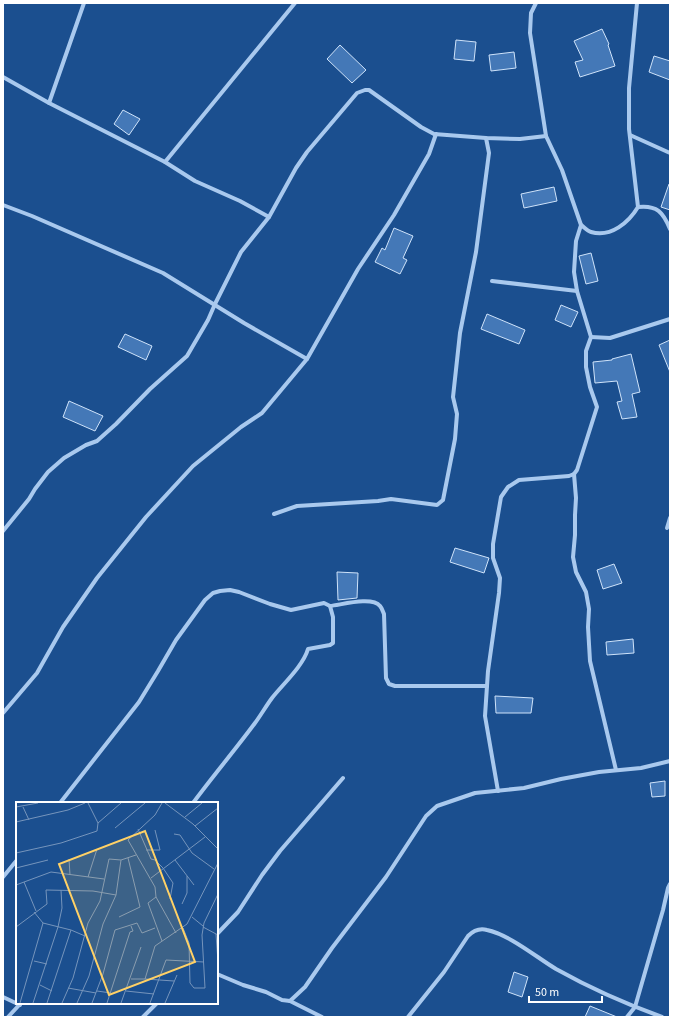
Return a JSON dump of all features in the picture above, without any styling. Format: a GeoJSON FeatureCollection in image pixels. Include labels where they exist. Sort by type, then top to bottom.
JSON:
{"type":"FeatureCollection","features":[{"type":"Feature","properties":{"kind":"street"},"geometry":{"type":"LineString","coordinates":[[49,103],[84,3]]}},
{"type":"Feature","properties":{"kind":"street"},"geometry":{"type":"LineString","coordinates":[[165,162],[295,3]]}},
{"type":"Feature","properties":{"kind":"street"},"geometry":{"type":"LineString","coordinates":[[536,3],[531,13],[530,33],[546,136],[562,170],[581,225],[590,232],[598,233],[610,231],[621,226],[628,220],[638,207],[630,135],[629,88],[637,3]]}},
{"type":"Feature","properties":{"kind":"street"},"geometry":{"type":"LineString","coordinates":[[3,77],[49,103],[165,162],[195,180],[240,200],[269,218]]}},
{"type":"Feature","properties":{"kind":"street"},"geometry":{"type":"LineString","coordinates":[[3,531],[29,499],[48,472],[64,458],[86,444],[97,441],[150,389],[187,356],[208,320],[214,304],[240,252],[269,218],[292,175],[307,152],[357,93],[370,90],[421,128],[436,134],[520,139],[546,136]]}},
{"type":"Feature","properties":{"kind":"street"},"geometry":{"type":"LineString","coordinates":[[3,713],[36,673],[63,627],[97,578],[146,517],[193,466],[241,427],[262,413],[307,359],[358,269],[394,215],[429,154],[436,134]]}},
{"type":"Feature","properties":{"kind":"street"},"geometry":{"type":"LineString","coordinates":[[630,135],[670,153]]}},
{"type":"Feature","properties":{"kind":"street"},"geometry":{"type":"LineString","coordinates":[[274,514],[297,506],[378,502],[391,499],[437,505],[443,500],[455,439],[457,414],[453,397],[460,332],[477,244],[489,153],[486,138]]}},
{"type":"Feature","properties":{"kind":"street"},"geometry":{"type":"LineString","coordinates":[[3,205],[164,273],[307,359]]}},
{"type":"Feature","properties":{"kind":"street"},"geometry":{"type":"LineString","coordinates":[[638,207],[647,206],[661,212],[670,229]]}},
{"type":"Feature","properties":{"kind":"street"},"geometry":{"type":"LineString","coordinates":[[498,791],[485,716],[489,664],[500,578],[493,558],[492,544],[501,497],[508,487],[519,480],[569,476],[574,474],[577,470],[596,406],[586,367],[586,351],[591,337],[577,291],[574,272],[576,241],[581,225]]}},
{"type":"Feature","properties":{"kind":"street"},"geometry":{"type":"LineString","coordinates":[[492,281],[577,291]]}},
{"type":"Feature","properties":{"kind":"street"},"geometry":{"type":"LineString","coordinates":[[591,337],[610,338],[670,319]]}},
{"type":"Feature","properties":{"kind":"street"},"geometry":{"type":"LineString","coordinates":[[574,474],[576,498],[574,515],[576,536],[573,557],[576,572],[586,592],[589,609],[588,627],[590,661],[616,770]]}},
{"type":"Feature","properties":{"kind":"street"},"geometry":{"type":"LineString","coordinates":[[667,528],[670,518]]}},
{"type":"Feature","properties":{"kind":"street"},"geometry":{"type":"LineString","coordinates":[[61,802],[139,702],[176,640],[205,600],[213,593],[220,591],[230,590],[239,592],[291,610],[324,603],[330,606],[365,601],[376,602],[381,606],[384,614],[386,678],[389,684],[395,686],[487,686]]}},
{"type":"Feature","properties":{"kind":"street"},"geometry":{"type":"LineString","coordinates":[[194,802],[225,760],[256,723],[272,699],[300,663],[308,649],[330,645],[333,643],[333,617],[330,606]]}},
{"type":"Feature","properties":{"kind":"street"},"geometry":{"type":"LineString","coordinates":[[290,1000],[305,987],[332,948],[386,877],[426,816],[437,806],[475,792],[524,788],[561,779],[599,772],[641,768],[670,761]]}},
{"type":"Feature","properties":{"kind":"street"},"geometry":{"type":"LineString","coordinates":[[218,933],[238,912],[280,851],[343,778]]}},
{"type":"Feature","properties":{"kind":"street"},"geometry":{"type":"LineString","coordinates":[[3,877],[16,861]]}},
{"type":"Feature","properties":{"kind":"street"},"geometry":{"type":"LineString","coordinates":[[627,1017],[635,1007],[670,884]]}},
{"type":"Feature","properties":{"kind":"street"},"geometry":{"type":"LineString","coordinates":[[408,1017],[444,972],[468,936],[480,929],[505,936],[575,980],[635,1007],[662,1017]]}},
{"type":"Feature","properties":{"kind":"street"},"geometry":{"type":"LineString","coordinates":[[218,974],[243,985],[266,992],[282,1000],[290,1000],[322,1017]]}},
{"type":"Feature","properties":{"kind":"street"},"geometry":{"type":"LineString","coordinates":[[3,997],[16,1002]]}},
{"type":"Feature","properties":{"kind":"street"},"geometry":{"type":"LineString","coordinates":[[8,1017],[20,1004]]}},
{"type":"Feature","properties":{"kind":"street"},"geometry":{"type":"LineString","coordinates":[[143,1017],[156,1004]]}},
{"type":"Feature","properties":{"kind":"building"},"geometry":{"type":"Polygon","coordinates":[[[602,29],[609,44],[608,45],[615,66],[580,77],[575,62],[583,60],[574,41],[602,29]]]}},
{"type":"Feature","properties":{"kind":"building"},"geometry":{"type":"Polygon","coordinates":[[[456,40],[476,42],[474,61],[454,59],[456,40]]]}},
{"type":"Feature","properties":{"kind":"building"},"geometry":{"type":"Polygon","coordinates":[[[340,45],[366,70],[352,83],[327,59],[340,45]]]}},
{"type":"Feature","properties":{"kind":"building"},"geometry":{"type":"Polygon","coordinates":[[[514,52],[516,68],[491,71],[489,55],[514,52]]]}},
{"type":"Feature","properties":{"kind":"building"},"geometry":{"type":"Polygon","coordinates":[[[654,56],[670,61],[670,80],[649,72],[654,56]]]}},
{"type":"Feature","properties":{"kind":"building"},"geometry":{"type":"Polygon","coordinates":[[[123,110],[140,119],[129,135],[114,124],[123,110]]]}},
{"type":"Feature","properties":{"kind":"building"},"geometry":{"type":"Polygon","coordinates":[[[669,184],[670,185],[670,210],[661,207],[669,184]]]}},
{"type":"Feature","properties":{"kind":"building"},"geometry":{"type":"Polygon","coordinates":[[[554,187],[557,201],[524,208],[521,194],[554,187]]]}},
{"type":"Feature","properties":{"kind":"building"},"geometry":{"type":"Polygon","coordinates":[[[394,228],[413,236],[403,258],[407,260],[400,274],[375,262],[382,248],[385,250],[394,228]]]}},
{"type":"Feature","properties":{"kind":"building"},"geometry":{"type":"Polygon","coordinates":[[[591,253],[598,281],[586,284],[579,256],[591,253]]]}},
{"type":"Feature","properties":{"kind":"building"},"geometry":{"type":"Polygon","coordinates":[[[561,305],[578,312],[571,327],[555,320],[561,305]]]}},
{"type":"Feature","properties":{"kind":"building"},"geometry":{"type":"Polygon","coordinates":[[[487,314],[525,330],[519,344],[481,329],[487,314]]]}},
{"type":"Feature","properties":{"kind":"building"},"geometry":{"type":"Polygon","coordinates":[[[125,334],[152,346],[146,360],[118,347],[125,334]]]}},
{"type":"Feature","properties":{"kind":"building"},"geometry":{"type":"Polygon","coordinates":[[[670,340],[670,372],[659,345],[670,340]]]}},
{"type":"Feature","properties":{"kind":"building"},"geometry":{"type":"Polygon","coordinates":[[[631,354],[640,392],[632,394],[637,417],[622,419],[617,402],[622,401],[617,381],[595,383],[593,362],[612,360],[631,354]]]}},
{"type":"Feature","properties":{"kind":"building"},"geometry":{"type":"Polygon","coordinates":[[[69,401],[103,416],[95,431],[63,417],[69,401]]]}},
{"type":"Feature","properties":{"kind":"building"},"geometry":{"type":"Polygon","coordinates":[[[455,548],[489,558],[484,573],[450,562],[455,548]]]}},
{"type":"Feature","properties":{"kind":"building"},"geometry":{"type":"Polygon","coordinates":[[[614,564],[622,583],[603,589],[597,570],[614,564]]]}},
{"type":"Feature","properties":{"kind":"building"},"geometry":{"type":"Polygon","coordinates":[[[337,572],[358,573],[357,598],[338,600],[337,572]]]}},
{"type":"Feature","properties":{"kind":"building"},"geometry":{"type":"Polygon","coordinates":[[[633,639],[634,653],[607,655],[606,642],[633,639]]]}},
{"type":"Feature","properties":{"kind":"building"},"geometry":{"type":"Polygon","coordinates":[[[495,696],[533,698],[531,713],[496,713],[495,696]]]}},
{"type":"Feature","properties":{"kind":"building"},"geometry":{"type":"Polygon","coordinates":[[[665,781],[665,796],[652,797],[650,783],[665,781]]]}},
{"type":"Feature","properties":{"kind":"building"},"geometry":{"type":"Polygon","coordinates":[[[514,972],[528,977],[522,997],[508,992],[514,972]]]}},
{"type":"Feature","properties":{"kind":"building"},"geometry":{"type":"Polygon","coordinates":[[[590,1006],[617,1017],[585,1017],[590,1006]]]}}]}
